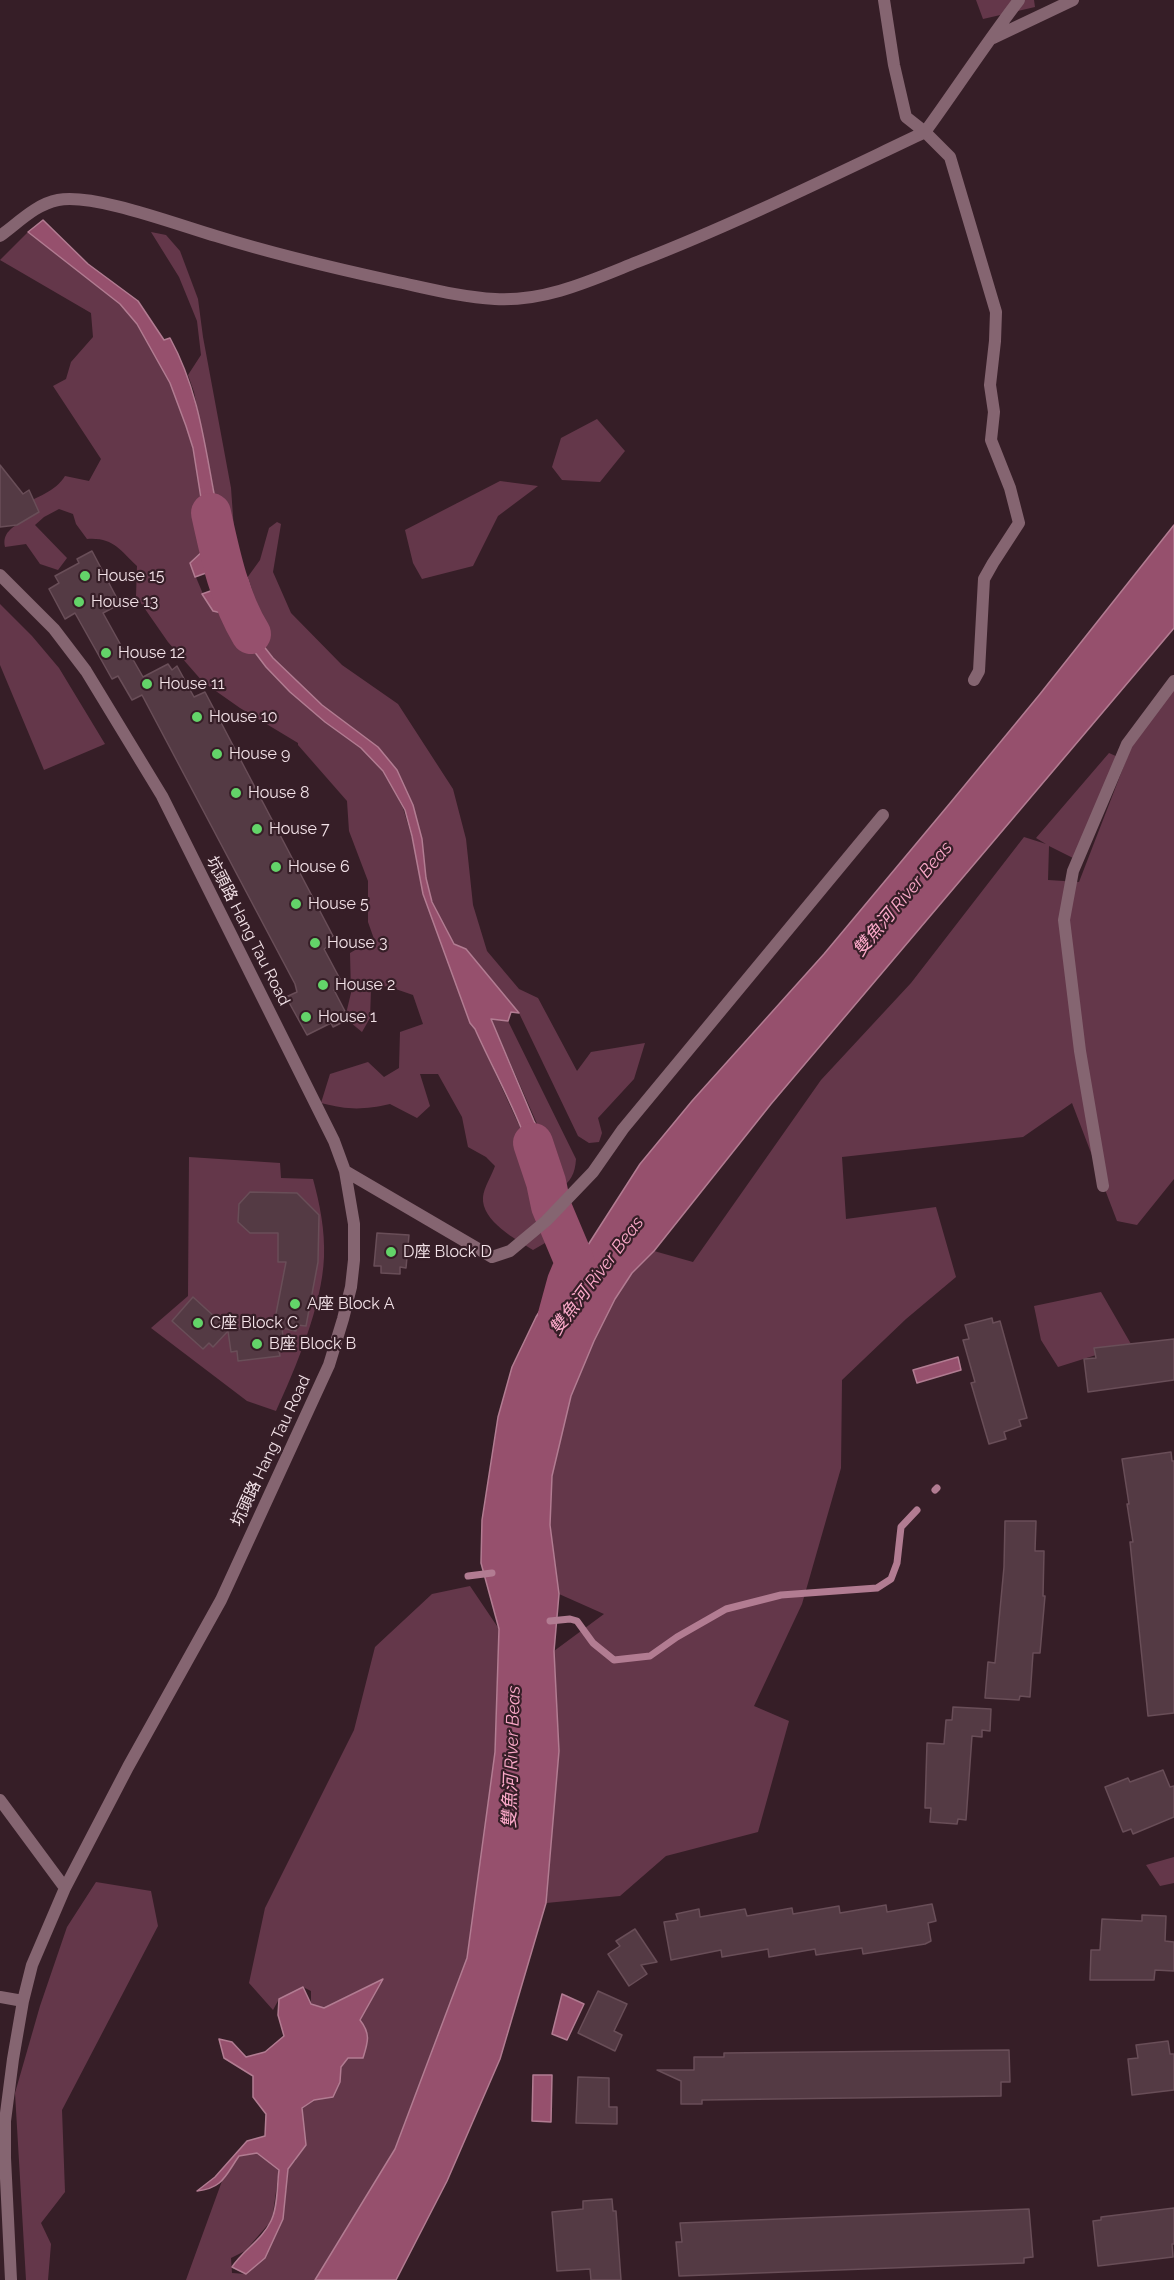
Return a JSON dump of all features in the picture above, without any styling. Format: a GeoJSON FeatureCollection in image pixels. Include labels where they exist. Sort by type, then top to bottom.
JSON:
{"type":"FeatureCollection","features":[{"type":"Feature","properties":{"kind":"street"},"geometry":{"type":"LineString","coordinates":[[884,0],[894,65],[906,117],[950,157],[996,312],[990,385],[994,412],[991,440],[1002,465],[1019,523],[984,579],[980,671],[974,680]]}},
{"type":"Feature","properties":{"kind":"street"},"geometry":{"type":"LineString","coordinates":[[0,237],[43,204],[78,199],[124,209],[291,259],[460,295],[521,299],[548,294],[588,282],[660,254],[761,210],[925,132],[1019,0]]}},
{"type":"Feature","properties":{"kind":"street"},"geometry":{"type":"LineString","coordinates":[[989,40],[1073,0]]}},
{"type":"Feature","properties":{"kind":"street","name":"坑頭路 Hang Tau Road"},"geometry":{"type":"LineString","coordinates":[[0,575],[54,629],[86,671],[162,796],[330,1133],[345,1171],[354,1224],[351,1287],[329,1365],[220,1600],[128,1767],[65,1888],[32,1965],[23,2001],[5,2121],[11,2280]]}},
{"type":"Feature","properties":{"kind":"street"},"geometry":{"type":"LineString","coordinates":[[1103,1186],[1080,1051],[1064,920],[1073,871],[1127,744],[1174,681]]}},
{"type":"Feature","properties":{"kind":"street"},"geometry":{"type":"LineString","coordinates":[[345,1171],[492,1257],[510,1251],[546,1221],[593,1172],[622,1129],[883,815]]}},
{"type":"Feature","properties":{"kind":"street"},"geometry":{"type":"LineString","coordinates":[[0,1800],[65,1888]]}},
{"type":"Feature","properties":{"kind":"street"},"geometry":{"type":"LineString","coordinates":[[0,1997],[23,2001]]}},
{"type":"Feature","properties":{"kind":"shaded area"},"geometry":{"type":"Polygon","coordinates":[[[976,0],[1034,0],[1035,7],[983,19],[976,0]]]}},
{"type":"Feature","properties":{"kind":"shaded area"},"geometry":{"type":"Polygon","coordinates":[[[28,232],[120,304],[137,324],[170,383],[193,447],[208,542],[208,549],[190,563],[213,611],[226,614],[266,667],[290,692],[325,722],[361,748],[383,770],[403,808],[455,981],[470,1023],[475,1029],[528,1145],[539,1183],[546,1221],[545,1243],[533,1250],[501,1229],[488,1214],[483,1197],[495,1166],[486,1157],[468,1147],[462,1117],[438,1074],[420,1074],[430,1106],[417,1118],[390,1104],[356,1108],[321,1103],[330,1074],[368,1062],[384,1077],[399,1068],[400,1032],[423,1024],[413,995],[387,986],[371,989],[370,1018],[362,1032],[345,1018],[351,993],[350,953],[374,939],[368,922],[368,881],[349,831],[347,801],[298,743],[240,708],[203,682],[168,642],[136,596],[137,566],[110,542],[87,539],[76,524],[73,514],[59,509],[35,525],[67,558],[58,570],[40,564],[26,544],[5,547],[6,534],[22,521],[20,505],[51,490],[65,476],[89,481],[101,459],[53,386],[66,379],[71,362],[93,337],[91,313],[0,260],[28,232]]]}},
{"type":"Feature","properties":{"kind":"shaded area"},"geometry":{"type":"Polygon","coordinates":[[[151,232],[166,235],[180,251],[198,299],[231,488],[235,544],[225,541],[222,532],[194,392],[188,375],[201,355],[197,321],[179,277],[151,232]]]}},
{"type":"Feature","properties":{"kind":"shaded area"},"geometry":{"type":"Polygon","coordinates":[[[597,419],[625,451],[600,482],[562,480],[552,467],[561,438],[597,419]]]}},
{"type":"Feature","properties":{"kind":"shaded area"},"geometry":{"type":"Polygon","coordinates":[[[500,481],[538,486],[498,516],[473,566],[422,579],[413,563],[405,530],[500,481]]]}},
{"type":"Feature","properties":{"kind":"shaded area"},"geometry":{"type":"Polygon","coordinates":[[[277,522],[281,524],[273,572],[291,613],[342,665],[398,704],[453,789],[466,839],[473,905],[487,951],[519,989],[538,998],[577,1071],[591,1052],[645,1043],[634,1079],[598,1118],[602,1133],[599,1142],[589,1143],[578,1136],[519,1013],[466,949],[454,944],[432,902],[426,878],[422,839],[397,770],[322,705],[273,658],[255,635],[245,603],[250,600],[247,578],[260,560],[269,528],[277,522]]]}},
{"type":"Feature","properties":{"kind":"shaded area"},"geometry":{"type":"Polygon","coordinates":[[[0,604],[32,636],[59,668],[105,744],[44,770],[0,665],[0,604]]]}},
{"type":"Feature","properties":{"kind":"shaded area"},"geometry":{"type":"Polygon","coordinates":[[[1174,686],[1174,1179],[1137,1225],[1117,1221],[1072,1103],[1023,1137],[842,1157],[846,1219],[936,1207],[956,1277],[906,1319],[842,1380],[841,1468],[802,1604],[754,1706],[789,1721],[758,1832],[666,1856],[620,1896],[546,1903],[559,1751],[554,1651],[604,1614],[559,1594],[550,1525],[552,1476],[570,1396],[615,1299],[632,1273],[654,1251],[693,1262],[821,1080],[911,983],[1024,837],[1046,844],[1036,838],[1109,753],[1118,757],[1073,858],[1049,846],[1048,880],[1079,882],[1132,745],[1174,686]]]}},
{"type":"Feature","properties":{"kind":"shaded area"},"geometry":{"type":"Polygon","coordinates":[[[491,1019],[508,1021],[576,1159],[572,1177],[559,1190],[550,1168],[545,1142],[491,1019]]]}},
{"type":"Feature","properties":{"kind":"shaded area"},"geometry":{"type":"Polygon","coordinates":[[[189,1157],[280,1163],[281,1178],[313,1179],[323,1227],[322,1276],[307,1336],[276,1411],[247,1401],[151,1328],[188,1296],[189,1157]]]}},
{"type":"Feature","properties":{"kind":"shaded area"},"geometry":{"type":"Polygon","coordinates":[[[1101,1292],[1131,1344],[1058,1367],[1041,1340],[1034,1306],[1101,1292]]]}},
{"type":"Feature","properties":{"kind":"shaded area"},"geometry":{"type":"Polygon","coordinates":[[[470,1586],[499,1629],[495,1752],[467,1958],[395,2149],[315,2280],[186,2280],[222,2181],[239,2156],[267,2154],[279,2170],[272,2220],[245,2251],[231,2258],[232,2273],[246,2274],[283,2219],[288,2169],[296,2160],[296,2109],[314,2100],[332,2097],[340,2082],[341,2067],[348,2058],[363,2058],[359,2020],[382,1980],[324,2008],[311,2004],[311,1991],[303,1987],[279,1999],[273,2010],[249,1983],[265,1908],[354,1730],[375,1647],[432,1594],[470,1586]]]}},
{"type":"Feature","properties":{"kind":"shaded area"},"geometry":{"type":"Polygon","coordinates":[[[1174,1857],[1174,1883],[1160,1886],[1146,1865],[1174,1857]]]}},
{"type":"Feature","properties":{"kind":"shaded area"},"geometry":{"type":"Polygon","coordinates":[[[96,1882],[151,1891],[158,1926],[62,2110],[65,2192],[41,2223],[51,2244],[48,2280],[26,2280],[15,2093],[40,2006],[67,1927],[96,1882]]]}},
{"type":"Feature","properties":{"kind":"water"},"geometry":{"type":"Polygon","coordinates":[[[43,220],[88,264],[138,301],[164,340],[170,338],[181,361],[197,409],[222,532],[225,541],[235,544],[239,561],[195,577],[190,563],[205,549],[208,542],[193,448],[170,383],[137,324],[120,304],[28,232],[43,220]]]}},
{"type":"Feature","properties":{"kind":"water","name":"雙魚河 River Beas"},"geometry":{"type":"Polygon","coordinates":[[[1174,525],[1174,628],[771,1104],[654,1251],[632,1273],[615,1299],[594,1341],[571,1396],[552,1476],[550,1525],[559,1594],[554,1651],[559,1751],[546,1903],[500,2059],[447,2181],[396,2280],[315,2280],[395,2149],[467,1958],[495,1752],[499,1629],[481,1563],[482,1520],[498,1417],[512,1367],[536,1317],[556,1285],[588,1245],[640,1164],[692,1101],[824,954],[1040,694],[1174,525]]]}},
{"type":"Feature","properties":{"kind":"water"},"geometry":{"type":"Polygon","coordinates":[[[247,578],[253,597],[248,603],[255,635],[273,658],[322,705],[378,747],[397,770],[413,805],[422,839],[426,878],[432,902],[454,944],[466,949],[519,1013],[511,1012],[508,1021],[491,1019],[545,1142],[550,1168],[559,1190],[541,1203],[532,1158],[524,1135],[475,1029],[470,1023],[423,894],[405,810],[383,771],[361,748],[325,722],[290,692],[266,667],[226,614],[213,611],[202,594],[247,578]]]}},
{"type":"Feature","properties":{"kind":"water"},"geometry":{"type":"Polygon","coordinates":[[[958,1357],[961,1370],[917,1383],[913,1370],[958,1357]]]}},
{"type":"Feature","properties":{"kind":"water"},"geometry":{"type":"Polygon","coordinates":[[[383,1979],[360,2020],[368,2038],[363,2058],[348,2058],[341,2067],[340,2082],[333,2097],[314,2100],[302,2108],[306,2145],[288,2169],[283,2219],[265,2258],[246,2274],[232,2267],[263,2234],[271,2221],[276,2203],[279,2170],[257,2153],[239,2156],[218,2184],[197,2191],[215,2177],[247,2141],[265,2136],[266,2114],[253,2097],[253,2076],[224,2058],[219,2039],[232,2042],[246,2057],[265,2052],[284,2036],[278,2015],[279,1999],[303,1987],[311,2004],[324,2008],[383,1979]]]}},
{"type":"Feature","properties":{"kind":"water"},"geometry":{"type":"Polygon","coordinates":[[[562,1994],[584,2004],[567,2040],[552,2034],[562,1994]]]}},
{"type":"Feature","properties":{"kind":"water"},"geometry":{"type":"Polygon","coordinates":[[[533,2075],[552,2075],[551,2122],[532,2121],[533,2075]]]}},
{"type":"Feature","properties":{"kind":"building"},"geometry":{"type":"Polygon","coordinates":[[[0,465],[23,494],[29,490],[39,512],[17,525],[0,527],[0,465]]]}},
{"type":"Feature","properties":{"kind":"building"},"geometry":{"type":"Polygon","coordinates":[[[92,551],[120,604],[103,613],[128,658],[131,656],[143,677],[168,664],[172,670],[177,666],[194,697],[205,692],[333,936],[327,940],[330,945],[324,949],[340,979],[335,982],[337,988],[334,990],[349,1019],[333,1027],[331,1023],[307,1035],[286,997],[297,992],[295,984],[142,695],[132,700],[118,676],[112,679],[75,613],[65,619],[49,589],[59,583],[55,576],[79,563],[77,559],[92,551]]]}},
{"type":"Feature","properties":{"kind":"building"},"geometry":{"type":"Polygon","coordinates":[[[250,1192],[297,1193],[319,1215],[318,1262],[306,1326],[297,1325],[296,1331],[282,1328],[284,1346],[278,1347],[280,1356],[238,1361],[237,1351],[231,1352],[228,1331],[213,1347],[209,1343],[203,1349],[172,1321],[193,1297],[229,1330],[274,1324],[286,1262],[278,1262],[278,1233],[250,1233],[238,1222],[239,1204],[250,1192]]]}},
{"type":"Feature","properties":{"kind":"building","name":"D座 Block D"},"geometry":{"type":"Polygon","coordinates":[[[377,1233],[409,1235],[406,1268],[400,1267],[400,1274],[381,1273],[381,1266],[374,1266],[377,1233]]]}},
{"type":"Feature","properties":{"kind":"building"},"geometry":{"type":"Polygon","coordinates":[[[992,1318],[993,1323],[1000,1321],[1027,1418],[1019,1420],[1021,1426],[1004,1432],[1006,1439],[989,1444],[971,1383],[975,1382],[963,1340],[969,1339],[965,1325],[992,1318]]]}},
{"type":"Feature","properties":{"kind":"building"},"geometry":{"type":"Polygon","coordinates":[[[1174,1339],[1174,1380],[1088,1392],[1084,1359],[1096,1358],[1094,1348],[1174,1339]]]}},
{"type":"Feature","properties":{"kind":"building"},"geometry":{"type":"Polygon","coordinates":[[[1171,1452],[1172,1461],[1174,1461],[1174,1713],[1148,1716],[1130,1542],[1133,1542],[1122,1459],[1171,1452]]]}},
{"type":"Feature","properties":{"kind":"building"},"geometry":{"type":"Polygon","coordinates":[[[1005,1521],[1036,1521],[1035,1551],[1044,1551],[1043,1596],[1045,1596],[1040,1653],[1033,1653],[1030,1697],[1020,1696],[1019,1700],[985,1698],[988,1662],[995,1663],[1004,1567],[1005,1521]]]}},
{"type":"Feature","properties":{"kind":"building"},"geometry":{"type":"Polygon","coordinates":[[[953,1707],[991,1709],[990,1731],[982,1730],[982,1737],[972,1736],[966,1820],[958,1819],[957,1824],[930,1822],[931,1808],[925,1808],[927,1743],[944,1744],[946,1720],[952,1720],[953,1707]]]}},
{"type":"Feature","properties":{"kind":"building"},"geometry":{"type":"Polygon","coordinates":[[[1163,1770],[1170,1787],[1174,1786],[1174,1817],[1133,1834],[1131,1829],[1123,1832],[1105,1787],[1128,1778],[1130,1782],[1163,1770]]]}},
{"type":"Feature","properties":{"kind":"building"},"geometry":{"type":"Polygon","coordinates":[[[932,1904],[936,1921],[928,1923],[931,1941],[925,1944],[863,1954],[862,1948],[816,1955],[815,1949],[769,1957],[768,1949],[722,1957],[721,1950],[671,1960],[664,1922],[678,1920],[676,1914],[699,1909],[700,1917],[745,1909],[747,1916],[792,1908],[793,1914],[839,1906],[840,1913],[886,1905],[887,1912],[932,1904]]]}},
{"type":"Feature","properties":{"kind":"building"},"geometry":{"type":"Polygon","coordinates":[[[1142,1915],[1166,1916],[1165,1941],[1174,1942],[1174,1971],[1155,1970],[1154,1980],[1090,1980],[1091,1950],[1100,1950],[1102,1919],[1142,1921],[1142,1915]]]}},
{"type":"Feature","properties":{"kind":"building"},"geometry":{"type":"Polygon","coordinates":[[[635,1929],[657,1962],[641,1965],[647,1974],[629,1986],[608,1954],[620,1946],[616,1941],[635,1929]]]}},
{"type":"Feature","properties":{"kind":"building"},"geometry":{"type":"Polygon","coordinates":[[[598,1991],[627,2004],[614,2031],[622,2035],[615,2051],[578,2033],[598,1991]]]}},
{"type":"Feature","properties":{"kind":"building"},"geometry":{"type":"Polygon","coordinates":[[[1168,2041],[1170,2054],[1174,2054],[1174,2090],[1132,2095],[1128,2059],[1138,2058],[1136,2045],[1168,2041]]]}},
{"type":"Feature","properties":{"kind":"building"},"geometry":{"type":"Polygon","coordinates":[[[1009,2050],[1010,2082],[1001,2082],[1001,2096],[702,2100],[702,2104],[681,2104],[681,2081],[657,2070],[694,2070],[694,2057],[724,2057],[724,2053],[1009,2050]]]}},
{"type":"Feature","properties":{"kind":"building"},"geometry":{"type":"Polygon","coordinates":[[[578,2077],[609,2078],[609,2107],[617,2107],[617,2124],[576,2123],[578,2077]]]}},
{"type":"Feature","properties":{"kind":"building"},"geometry":{"type":"Polygon","coordinates":[[[612,2199],[613,2211],[616,2211],[621,2280],[591,2280],[590,2269],[557,2271],[552,2212],[583,2209],[583,2201],[612,2199]]]}},
{"type":"Feature","properties":{"kind":"building"},"geometry":{"type":"Polygon","coordinates":[[[1174,2208],[1173,2257],[1098,2266],[1093,2221],[1101,2220],[1101,2217],[1174,2208]]]}},
{"type":"Feature","properties":{"kind":"building"},"geometry":{"type":"Polygon","coordinates":[[[1029,2209],[1033,2257],[1024,2258],[1024,2263],[679,2276],[676,2242],[682,2242],[680,2223],[1029,2209]]]}},
{"type":"Feature","properties":{"kind":"waterway"},"geometry":{"type":"LineString","coordinates":[[211,513],[231,591],[251,634]]}},
{"type":"Feature","properties":{"kind":"waterway","name":"雙魚河 River Beas"},"geometry":{"type":"LineString","coordinates":[[533,1143],[551,1206],[575,1263],[558,1315]]}},
{"type":"Feature","properties":{"kind":"waterway"},"geometry":{"type":"LineString","coordinates":[[550,1621],[570,1619],[577,1621],[593,1643],[614,1660],[650,1656],[677,1637],[726,1609],[781,1595],[877,1588],[891,1579],[897,1563],[901,1527],[917,1510]]}},
{"type":"Feature","properties":{"kind":"waterway"},"geometry":{"type":"LineString","coordinates":[[468,1576],[492,1573]]}},
{"type":"Feature","properties":{"kind":"place","name":"House 15"},"geometry":{"type":"Point","coordinates":[85,576]}},
{"type":"Feature","properties":{"kind":"place","name":"House 13"},"geometry":{"type":"Point","coordinates":[79,602]}},
{"type":"Feature","properties":{"kind":"place","name":"House 12"},"geometry":{"type":"Point","coordinates":[106,653]}},
{"type":"Feature","properties":{"kind":"place","name":"House 11"},"geometry":{"type":"Point","coordinates":[147,684]}},
{"type":"Feature","properties":{"kind":"place","name":"House 10"},"geometry":{"type":"Point","coordinates":[197,717]}},
{"type":"Feature","properties":{"kind":"place","name":"House 9"},"geometry":{"type":"Point","coordinates":[217,754]}},
{"type":"Feature","properties":{"kind":"place","name":"House 8"},"geometry":{"type":"Point","coordinates":[236,793]}},
{"type":"Feature","properties":{"kind":"place","name":"House 7"},"geometry":{"type":"Point","coordinates":[257,829]}},
{"type":"Feature","properties":{"kind":"place","name":"House 6"},"geometry":{"type":"Point","coordinates":[276,867]}},
{"type":"Feature","properties":{"kind":"place","name":"House 5"},"geometry":{"type":"Point","coordinates":[296,904]}},
{"type":"Feature","properties":{"kind":"place","name":"House 3"},"geometry":{"type":"Point","coordinates":[315,943]}},
{"type":"Feature","properties":{"kind":"place","name":"House 2"},"geometry":{"type":"Point","coordinates":[323,985]}},
{"type":"Feature","properties":{"kind":"place","name":"House 1"},"geometry":{"type":"Point","coordinates":[306,1017]}},
{"type":"Feature","properties":{"kind":"place","name":"D座 Block D"},"geometry":{"type":"Point","coordinates":[391,1252]}},
{"type":"Feature","properties":{"kind":"place","name":"A座 Block A"},"geometry":{"type":"Point","coordinates":[295,1304]}},
{"type":"Feature","properties":{"kind":"place","name":"C座 Block C"},"geometry":{"type":"Point","coordinates":[198,1323]}},
{"type":"Feature","properties":{"kind":"place","name":"B座 Block B"},"geometry":{"type":"Point","coordinates":[257,1344]}}]}
